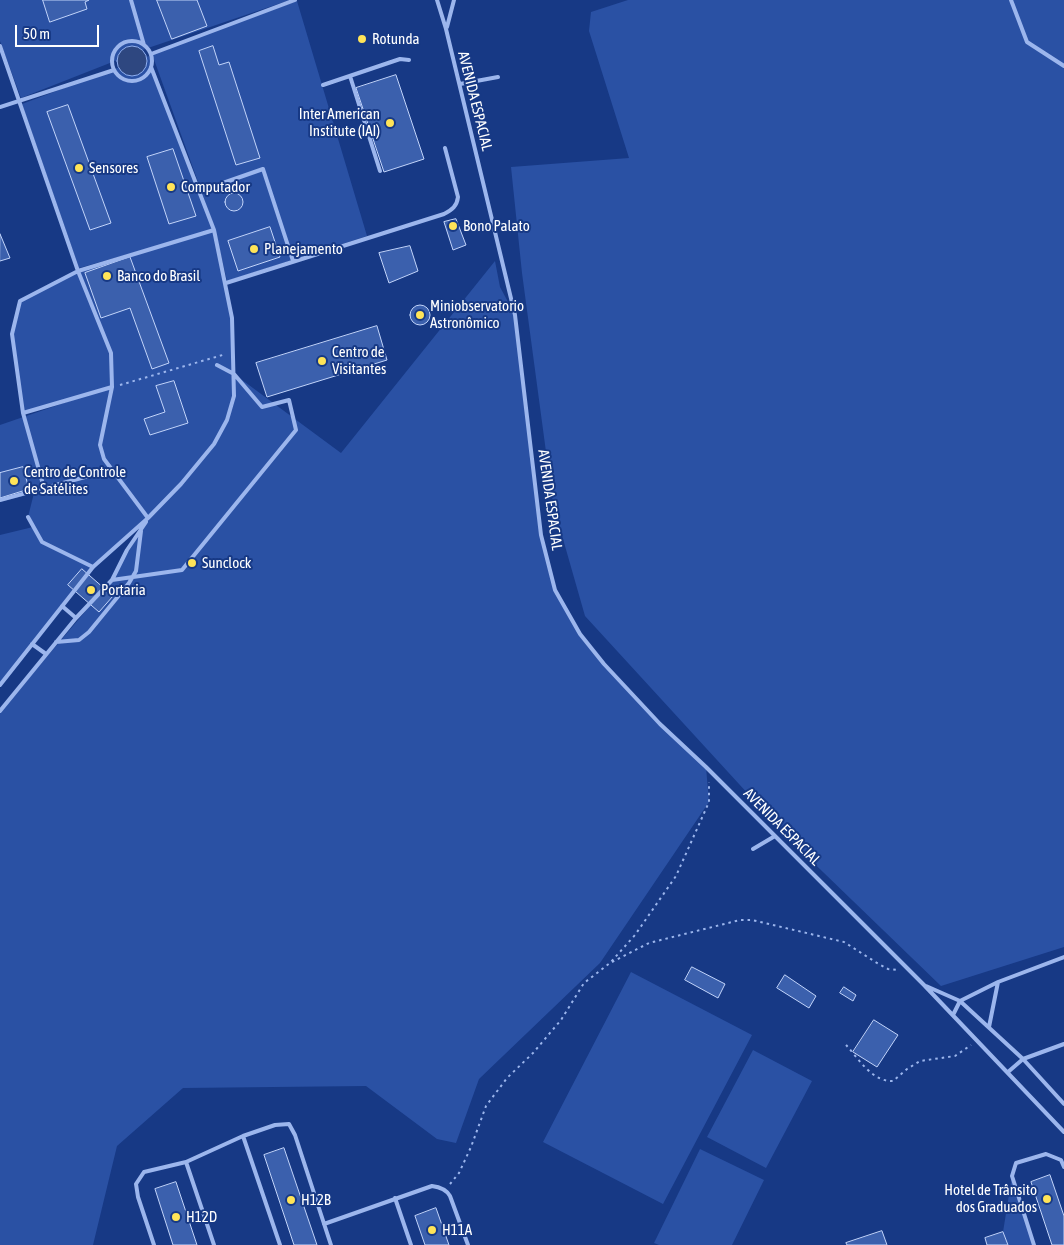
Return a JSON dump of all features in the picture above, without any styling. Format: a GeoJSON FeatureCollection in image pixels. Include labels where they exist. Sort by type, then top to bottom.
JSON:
{"type":"FeatureCollection","features":[{"type":"Feature","properties":{"kind":"lane"},"geometry":{"type":"LineString","coordinates":[[131,0],[144,45],[151,54],[152,60],[151,67],[143,78],[130,82],[123,80],[114,70],[112,57],[119,46],[132,41],[144,45]]}},
{"type":"Feature","properties":{"kind":"lane"},"geometry":{"type":"LineString","coordinates":[[151,54],[295,0]]}},
{"type":"Feature","properties":{"kind":"lane","name":"AVENIDA ESPACIAL"},"geometry":{"type":"LineString","coordinates":[[437,0],[460,84],[515,316],[541,535],[555,590],[580,634],[604,664],[660,724],[706,767],[924,985],[1064,1132]]}},
{"type":"Feature","properties":{"kind":"lane"},"geometry":{"type":"LineString","coordinates":[[446,29],[454,0]]}},
{"type":"Feature","properties":{"kind":"lane"},"geometry":{"type":"LineString","coordinates":[[1011,0],[1027,42],[1064,66]]}},
{"type":"Feature","properties":{"kind":"lane"},"geometry":{"type":"LineString","coordinates":[[0,46],[78,271],[111,353],[112,387],[100,445],[104,459],[148,518]]}},
{"type":"Feature","properties":{"kind":"lane"},"geometry":{"type":"LineString","coordinates":[[323,85],[400,59],[409,60]]}},
{"type":"Feature","properties":{"kind":"lane"},"geometry":{"type":"LineString","coordinates":[[0,685],[93,567],[148,518],[181,484],[214,444],[227,420],[234,396],[232,318],[214,230],[151,67]]}},
{"type":"Feature","properties":{"kind":"lane"},"geometry":{"type":"LineString","coordinates":[[0,107],[114,70]]}},
{"type":"Feature","properties":{"kind":"lane"},"geometry":{"type":"LineString","coordinates":[[350,76],[380,171]]}},
{"type":"Feature","properties":{"kind":"lane"},"geometry":{"type":"LineString","coordinates":[[460,84],[498,77]]}},
{"type":"Feature","properties":{"kind":"lane"},"geometry":{"type":"LineString","coordinates":[[226,283],[452,210],[457,204],[458,197],[445,148]]}},
{"type":"Feature","properties":{"kind":"lane"},"geometry":{"type":"LineString","coordinates":[[200,191],[263,169],[293,261]]}},
{"type":"Feature","properties":{"kind":"lane"},"geometry":{"type":"LineString","coordinates":[[44,488],[23,413],[12,334],[20,301],[78,271],[214,230]]}},
{"type":"Feature","properties":{"kind":"lane"},"geometry":{"type":"LineString","coordinates":[[112,580],[182,570],[296,430],[289,400],[262,407],[234,374],[217,365]]}},
{"type":"Feature","properties":{"kind":"lane"},"geometry":{"type":"LineString","coordinates":[[23,413],[112,387]]}},
{"type":"Feature","properties":{"kind":"lane"},"geometry":{"type":"LineString","coordinates":[[0,500],[111,470]]}},
{"type":"Feature","properties":{"kind":"lane"},"geometry":{"type":"LineString","coordinates":[[28,517],[42,542],[93,567]]}},
{"type":"Feature","properties":{"kind":"lane"},"geometry":{"type":"LineString","coordinates":[[0,711],[76,618],[112,580],[148,518]]}},
{"type":"Feature","properties":{"kind":"lane"},"geometry":{"type":"LineString","coordinates":[[56,642],[79,640],[112,606],[136,571],[141,530]]}},
{"type":"Feature","properties":{"kind":"lane"},"geometry":{"type":"LineString","coordinates":[[62,606],[76,618]]}},
{"type":"Feature","properties":{"kind":"lane"},"geometry":{"type":"LineString","coordinates":[[32,644],[46,654]]}},
{"type":"Feature","properties":{"kind":"lane"},"geometry":{"type":"LineString","coordinates":[[753,849],[775,836]]}},
{"type":"Feature","properties":{"kind":"lane"},"geometry":{"type":"LineString","coordinates":[[953,1015],[960,1001],[998,982],[1064,957]]}},
{"type":"Feature","properties":{"kind":"lane"},"geometry":{"type":"LineString","coordinates":[[989,1027],[998,982]]}},
{"type":"Feature","properties":{"kind":"lane","name":"AVENIDA ESPACIAL"},"geometry":{"type":"LineString","coordinates":[[924,985],[960,1001],[1023,1059],[1064,1104]]}},
{"type":"Feature","properties":{"kind":"lane"},"geometry":{"type":"LineString","coordinates":[[1008,1072],[1023,1059],[1064,1044]]}},
{"type":"Feature","properties":{"kind":"lane"},"geometry":{"type":"LineString","coordinates":[[154,1245],[138,1197],[136,1184],[144,1172],[186,1162],[243,1136],[275,1125],[288,1124],[295,1135],[331,1245]]}},
{"type":"Feature","properties":{"kind":"lane"},"geometry":{"type":"LineString","coordinates":[[243,1136],[280,1245]]}},
{"type":"Feature","properties":{"kind":"lane"},"geometry":{"type":"LineString","coordinates":[[1034,1245],[1012,1176],[1016,1164],[1046,1154],[1061,1160],[1064,1168]]}},
{"type":"Feature","properties":{"kind":"lane"},"geometry":{"type":"LineString","coordinates":[[186,1162],[214,1245]]}},
{"type":"Feature","properties":{"kind":"lane"},"geometry":{"type":"LineString","coordinates":[[324,1224],[432,1186],[445,1190],[450,1196],[468,1245]]}},
{"type":"Feature","properties":{"kind":"lane"},"geometry":{"type":"LineString","coordinates":[[395,1198],[411,1245]]}},
{"type":"Feature","properties":{"kind":"path"},"geometry":{"type":"LineString","coordinates":[[112,387],[233,352]]}},
{"type":"Feature","properties":{"kind":"path"},"geometry":{"type":"LineString","coordinates":[[610,963],[635,935],[676,876],[709,802],[709,781]]}},
{"type":"Feature","properties":{"kind":"path"},"geometry":{"type":"LineString","coordinates":[[445,1190],[459,1173],[486,1106],[507,1078],[533,1053],[561,1020],[584,983],[610,963],[649,943],[740,920],[752,920],[844,942],[888,969],[910,971]]}},
{"type":"Feature","properties":{"kind":"path"},"geometry":{"type":"LineString","coordinates":[[846,1045],[871,1073],[884,1081],[893,1081],[907,1068],[920,1061],[955,1056],[978,1040]]}},
{"type":"Feature","properties":{"kind":"shaded area"},"geometry":{"type":"Polygon","coordinates":[[[0,0],[290,0],[148,48],[21,98],[0,41],[0,0]]]}},
{"type":"Feature","properties":{"kind":"shaded area"},"geometry":{"type":"Polygon","coordinates":[[[628,0],[1064,0],[1064,947],[941,986],[794,844],[585,616],[553,504],[522,273],[511,167],[629,158],[589,31],[591,12],[628,0]]]}},
{"type":"Feature","properties":{"kind":"shaded area"},"geometry":{"type":"Polygon","coordinates":[[[297,1],[367,236],[227,281],[215,229],[152,54],[297,1]]]}},
{"type":"Feature","properties":{"kind":"shaded area"},"geometry":{"type":"Polygon","coordinates":[[[132,46],[138,47],[146,55],[146,67],[138,75],[132,76],[126,75],[118,67],[117,61],[118,55],[126,47],[132,46]]]}},
{"type":"Feature","properties":{"kind":"shaded area"},"geometry":{"type":"Polygon","coordinates":[[[149,56],[214,230],[232,318],[234,374],[341,453],[495,261],[500,287],[515,315],[541,535],[555,590],[580,634],[604,664],[660,724],[706,767],[709,802],[600,963],[479,1079],[456,1143],[437,1139],[366,1086],[183,1088],[117,1146],[93,1245],[0,1245],[0,712],[112,580],[147,520],[93,567],[0,684],[0,535],[33,527],[28,517],[34,493],[0,502],[0,425],[93,393],[23,413],[12,334],[20,301],[78,271],[185,238],[79,268],[22,104],[149,56]]]}},
{"type":"Feature","properties":{"kind":"shaded area"},"geometry":{"type":"Polygon","coordinates":[[[631,972],[752,1035],[663,1204],[543,1142],[631,972]]]}},
{"type":"Feature","properties":{"kind":"shaded area"},"geometry":{"type":"Polygon","coordinates":[[[753,1050],[812,1081],[766,1168],[707,1137],[753,1050]]]}},
{"type":"Feature","properties":{"kind":"shaded area"},"geometry":{"type":"Polygon","coordinates":[[[700,1149],[764,1180],[732,1245],[659,1245],[654,1243],[700,1149]]]}},
{"type":"Feature","properties":{"kind":"shaded area"},"geometry":{"type":"Polygon","coordinates":[[[1012,1176],[1034,1245],[1008,1245],[1003,1232],[1012,1176]]]}},
{"type":"Feature","properties":{"kind":"building"},"geometry":{"type":"Polygon","coordinates":[[[43,0],[89,0],[85,2],[87,9],[50,22],[43,0]]]}},
{"type":"Feature","properties":{"kind":"building"},"geometry":{"type":"Polygon","coordinates":[[[157,0],[197,0],[207,26],[172,39],[157,0]]]}},
{"type":"Feature","properties":{"kind":"building"},"geometry":{"type":"Polygon","coordinates":[[[213,46],[219,65],[229,62],[260,158],[236,165],[199,51],[213,46]]]}},
{"type":"Feature","properties":{"kind":"building","name":"Inter American Institute (IAI)"},"geometry":{"type":"Polygon","coordinates":[[[396,75],[424,159],[384,172],[356,88],[396,75]]]}},
{"type":"Feature","properties":{"kind":"building","name":"Sensores"},"geometry":{"type":"Polygon","coordinates":[[[68,105],[111,223],[90,230],[47,112],[68,105]]]}},
{"type":"Feature","properties":{"kind":"building","name":"Computador"},"geometry":{"type":"Polygon","coordinates":[[[173,149],[196,216],[169,224],[147,157],[173,149]]]}},
{"type":"Feature","properties":{"kind":"building"},"geometry":{"type":"Polygon","coordinates":[[[234,193],[240,196],[243,202],[240,208],[234,211],[228,208],[225,202],[228,196],[234,193]]]}},
{"type":"Feature","properties":{"kind":"building"},"geometry":{"type":"Polygon","coordinates":[[[456,219],[466,245],[453,250],[444,222],[456,219]]]}},
{"type":"Feature","properties":{"kind":"building","name":"Planejamento"},"geometry":{"type":"Polygon","coordinates":[[[270,227],[280,257],[238,271],[228,241],[270,227]]]}},
{"type":"Feature","properties":{"kind":"building"},"geometry":{"type":"Polygon","coordinates":[[[0,234],[10,258],[0,261],[0,234]]]}},
{"type":"Feature","properties":{"kind":"building"},"geometry":{"type":"Polygon","coordinates":[[[410,246],[418,271],[389,283],[379,253],[410,246]]]}},
{"type":"Feature","properties":{"kind":"building"},"geometry":{"type":"Polygon","coordinates":[[[130,257],[169,363],[152,369],[130,308],[101,318],[85,273],[130,257]]]}},
{"type":"Feature","properties":{"kind":"building","name":"Miniobservatorio Astronômico"},"geometry":{"type":"Polygon","coordinates":[[[420,305],[427,308],[430,315],[427,322],[420,325],[413,322],[410,315],[413,308],[420,305]]]}},
{"type":"Feature","properties":{"kind":"building","name":"Centro de Visitantes"},"geometry":{"type":"Polygon","coordinates":[[[377,326],[387,360],[267,397],[256,363],[377,326]]]}},
{"type":"Feature","properties":{"kind":"building"},"geometry":{"type":"Polygon","coordinates":[[[174,381],[188,423],[150,435],[144,419],[165,412],[156,386],[174,381]]]}},
{"type":"Feature","properties":{"kind":"building","name":"Centro de Controle de Satélites"},"geometry":{"type":"Polygon","coordinates":[[[23,467],[29,489],[0,498],[0,473],[23,467]]]}},
{"type":"Feature","properties":{"kind":"building","name":"Portaria"},"geometry":{"type":"Polygon","coordinates":[[[82,569],[113,596],[99,612],[68,585],[82,569]]]}},
{"type":"Feature","properties":{"kind":"building"},"geometry":{"type":"Polygon","coordinates":[[[692,967],[725,984],[718,998],[685,980],[692,967]]]}},
{"type":"Feature","properties":{"kind":"building"},"geometry":{"type":"Polygon","coordinates":[[[785,975],[816,996],[809,1008],[777,988],[785,975]]]}},
{"type":"Feature","properties":{"kind":"building"},"geometry":{"type":"Polygon","coordinates":[[[844,987],[856,995],[853,1001],[840,993],[844,987]]]}},
{"type":"Feature","properties":{"kind":"building"},"geometry":{"type":"Polygon","coordinates":[[[874,1020],[898,1035],[877,1067],[853,1052],[874,1020]]]}},
{"type":"Feature","properties":{"kind":"building","name":"H12B"},"geometry":{"type":"Polygon","coordinates":[[[284,1148],[317,1245],[294,1245],[264,1155],[284,1148]]]}},
{"type":"Feature","properties":{"kind":"building","name":"Hotel de Trânsito dos Graduados"},"geometry":{"type":"Polygon","coordinates":[[[1050,1175],[1064,1216],[1064,1245],[1052,1245],[1031,1182],[1050,1175]]]}},
{"type":"Feature","properties":{"kind":"building","name":"H12D"},"geometry":{"type":"Polygon","coordinates":[[[176,1182],[197,1245],[173,1245],[155,1189],[176,1182]]]}},
{"type":"Feature","properties":{"kind":"building","name":"H11A"},"geometry":{"type":"Polygon","coordinates":[[[436,1208],[449,1245],[425,1245],[415,1216],[436,1208]]]}},
{"type":"Feature","properties":{"kind":"building"},"geometry":{"type":"Polygon","coordinates":[[[882,1231],[887,1245],[847,1245],[846,1243],[882,1231]]]}},
{"type":"Feature","properties":{"kind":"building","name":"Hotel de Trânsito dos Graduados"},"geometry":{"type":"Polygon","coordinates":[[[1003,1232],[1008,1245],[987,1245],[985,1238],[1003,1232]]]}},
{"type":"Feature","properties":{"kind":"place","name":"Rotunda"},"geometry":{"type":"Point","coordinates":[362,39]}},
{"type":"Feature","properties":{"kind":"place","name":"Inter American Institute (IAI)"},"geometry":{"type":"Point","coordinates":[390,123]}},
{"type":"Feature","properties":{"kind":"place","name":"Sensores"},"geometry":{"type":"Point","coordinates":[79,168]}},
{"type":"Feature","properties":{"kind":"place","name":"Computador"},"geometry":{"type":"Point","coordinates":[171,187]}},
{"type":"Feature","properties":{"kind":"place","name":"Bono Palato"},"geometry":{"type":"Point","coordinates":[453,226]}},
{"type":"Feature","properties":{"kind":"place","name":"Planejamento"},"geometry":{"type":"Point","coordinates":[254,249]}},
{"type":"Feature","properties":{"kind":"place","name":"Banco do Brasil"},"geometry":{"type":"Point","coordinates":[107,276]}},
{"type":"Feature","properties":{"kind":"place","name":"Miniobservatorio Astronômico"},"geometry":{"type":"Point","coordinates":[420,315]}},
{"type":"Feature","properties":{"kind":"place","name":"Centro de Visitantes"},"geometry":{"type":"Point","coordinates":[322,361]}},
{"type":"Feature","properties":{"kind":"place","name":"Centro de Controle de Satélites"},"geometry":{"type":"Point","coordinates":[14,481]}},
{"type":"Feature","properties":{"kind":"place","name":"Sunclock"},"geometry":{"type":"Point","coordinates":[192,563]}},
{"type":"Feature","properties":{"kind":"place","name":"Portaria"},"geometry":{"type":"Point","coordinates":[91,590]}},
{"type":"Feature","properties":{"kind":"place","name":"Hotel de Trânsito dos Graduados"},"geometry":{"type":"Point","coordinates":[1047,1199]}},
{"type":"Feature","properties":{"kind":"place","name":"H12B"},"geometry":{"type":"Point","coordinates":[291,1200]}},
{"type":"Feature","properties":{"kind":"place","name":"H12D"},"geometry":{"type":"Point","coordinates":[176,1217]}},
{"type":"Feature","properties":{"kind":"place","name":"H11A"},"geometry":{"type":"Point","coordinates":[432,1230]}}]}
